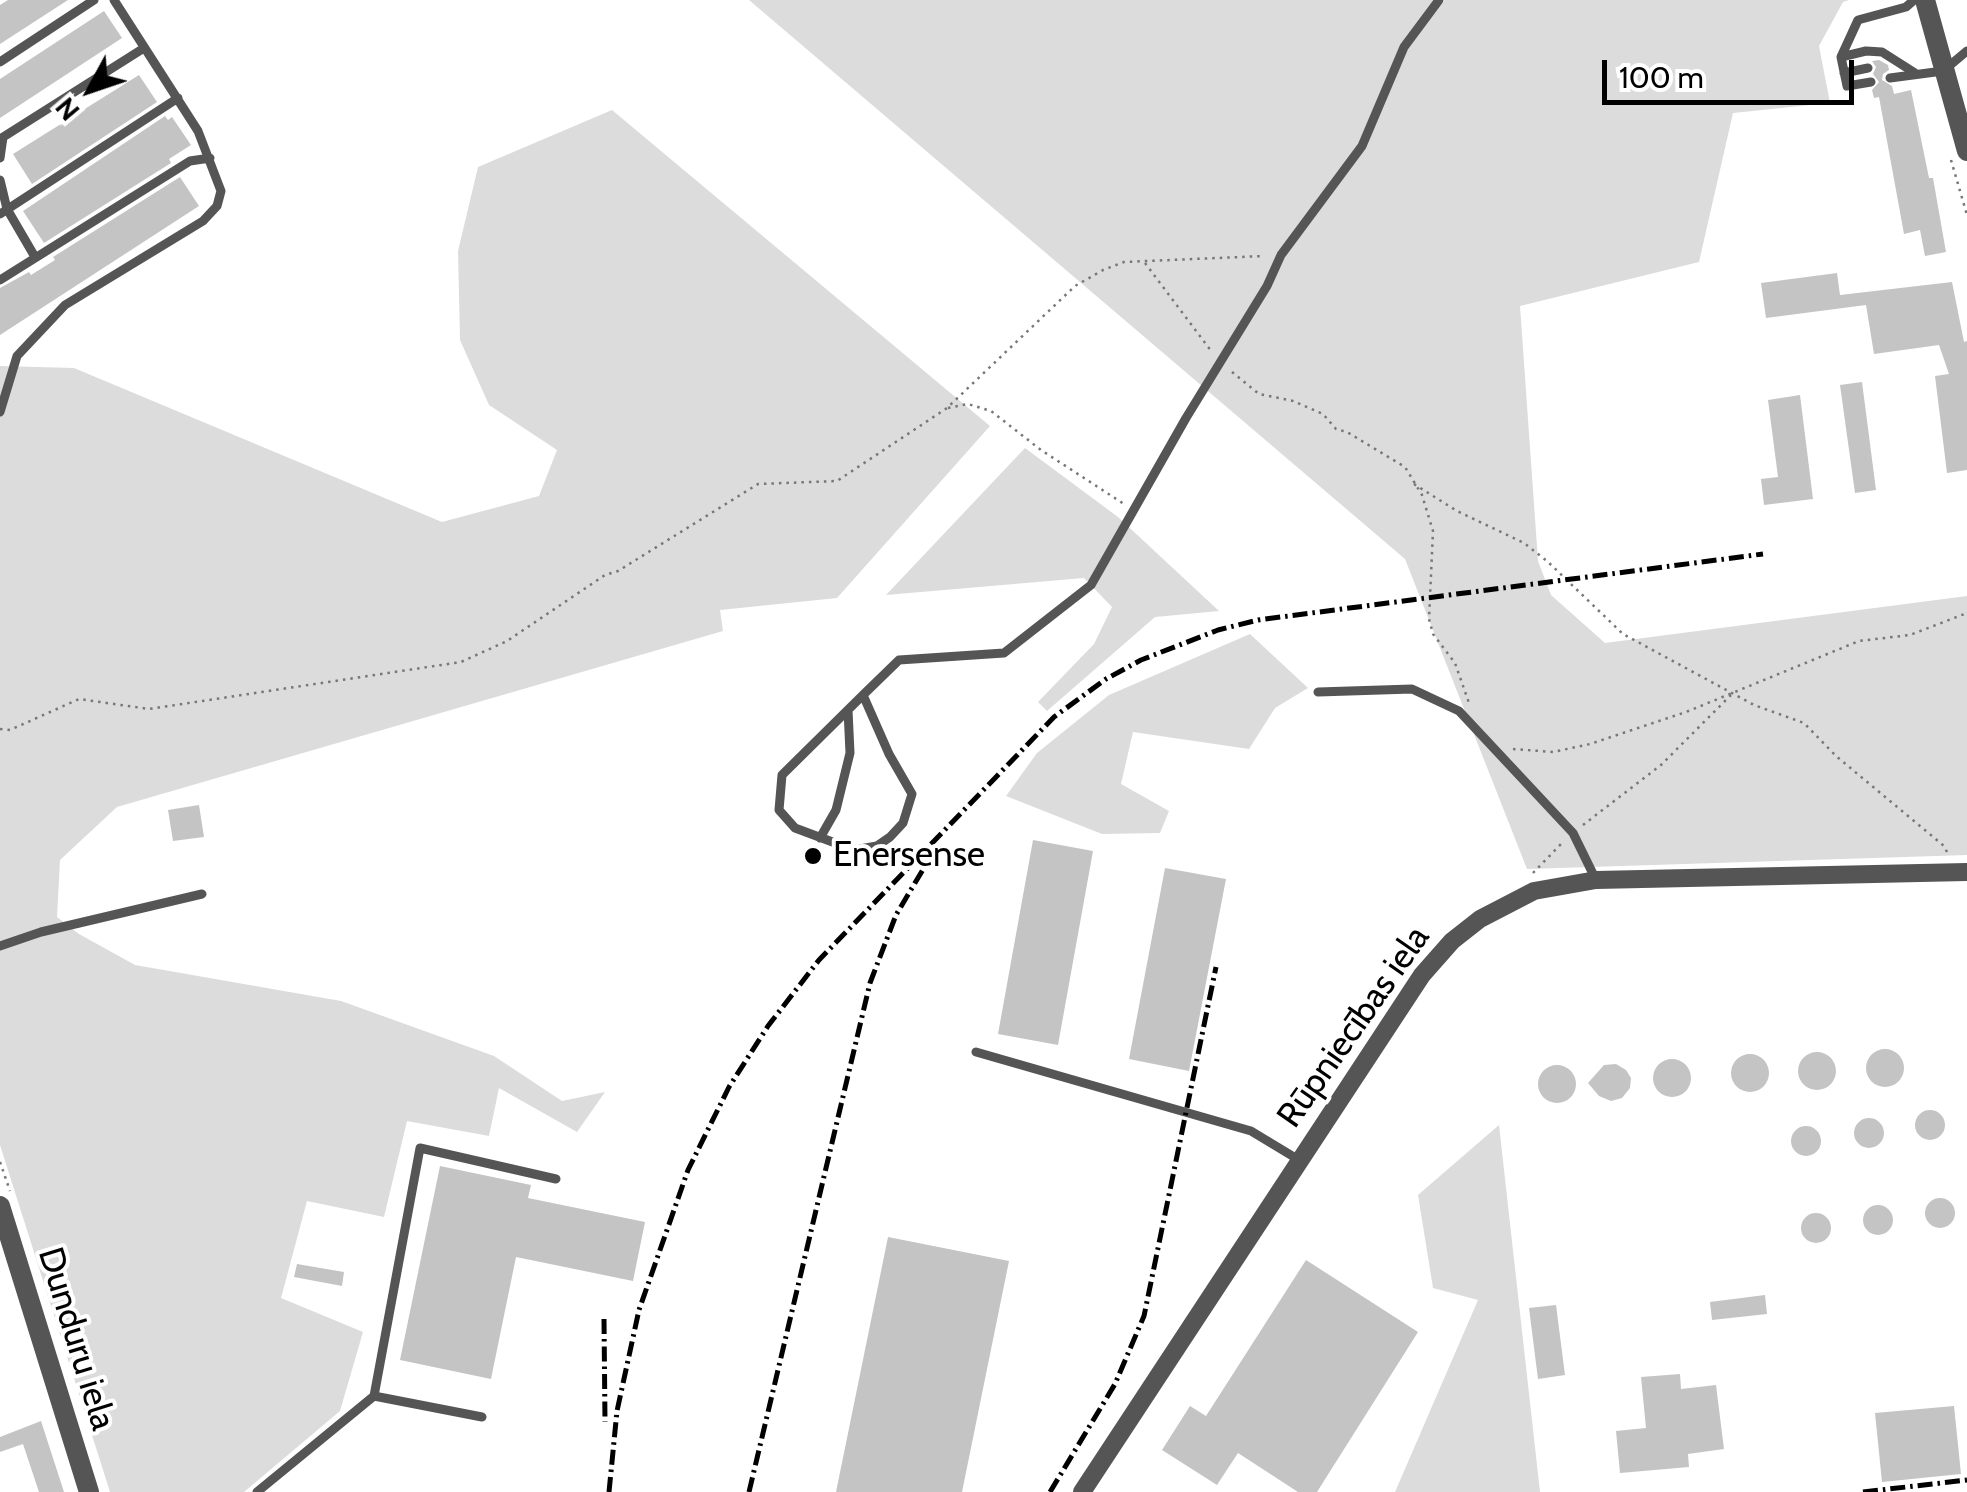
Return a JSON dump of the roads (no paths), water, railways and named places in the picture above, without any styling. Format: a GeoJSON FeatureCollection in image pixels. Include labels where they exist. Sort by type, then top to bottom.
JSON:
{"type":"FeatureCollection","features":[{"type":"Feature","properties":{"kind":"street"},"geometry":{"type":"LineString","coordinates":[[1925,0],[1967,152]]}},
{"type":"Feature","properties":{"kind":"street","name":"Rūpniecības iela"},"geometry":{"type":"LineString","coordinates":[[1082,1492],[1435,958],[1480,918],[1534,892],[1596,880],[1961,872]]}},
{"type":"Feature","properties":{"kind":"street","name":"Dunduru iela"},"geometry":{"type":"LineString","coordinates":[[0,1206],[89,1492]]}},
{"type":"Feature","properties":{"kind":"lane"},"geometry":{"type":"LineString","coordinates":[[0,62],[94,0]]}},
{"type":"Feature","properties":{"kind":"lane"},"geometry":{"type":"LineString","coordinates":[[0,412],[17,356],[65,305],[203,221],[217,206],[221,191],[198,130],[114,0]]}},
{"type":"Feature","properties":{"kind":"lane"},"geometry":{"type":"LineString","coordinates":[[863,695],[912,794],[903,822],[877,846],[854,850],[795,828],[779,810],[782,775],[863,695],[899,660],[1004,654],[1091,585],[1281,256],[1362,146],[1404,47],[1440,0]]}},
{"type":"Feature","properties":{"kind":"lane"},"geometry":{"type":"LineString","coordinates":[[1871,82],[1847,86],[1844,73],[1841,57],[1858,20],[1906,7],[1914,0]]}},
{"type":"Feature","properties":{"kind":"lane"},"geometry":{"type":"LineString","coordinates":[[0,158],[2,138],[144,48]]}},
{"type":"Feature","properties":{"kind":"lane"},"geometry":{"type":"LineString","coordinates":[[1890,78],[1943,71],[1967,51]]}},
{"type":"Feature","properties":{"kind":"lane"},"geometry":{"type":"LineString","coordinates":[[1841,57],[1882,52],[1915,73]]}},
{"type":"Feature","properties":{"kind":"lane"},"geometry":{"type":"LineString","coordinates":[[1888,64],[1901,62]]}},
{"type":"Feature","properties":{"kind":"lane"},"geometry":{"type":"LineString","coordinates":[[1844,73],[1868,68]]}},
{"type":"Feature","properties":{"kind":"lane"},"geometry":{"type":"LineString","coordinates":[[4,211],[178,98]]}},
{"type":"Feature","properties":{"kind":"lane"},"geometry":{"type":"LineString","coordinates":[[0,280],[190,162],[210,158]]}},
{"type":"Feature","properties":{"kind":"lane"},"geometry":{"type":"LineString","coordinates":[[0,180],[4,211],[35,257]]}},
{"type":"Feature","properties":{"kind":"lane"},"geometry":{"type":"LineString","coordinates":[[1318,692],[1412,689],[1458,711],[1573,833],[1596,880]]}},
{"type":"Feature","properties":{"kind":"lane"},"geometry":{"type":"LineString","coordinates":[[820,838],[836,810],[850,754],[848,710]]}},
{"type":"Feature","properties":{"kind":"lane"},"geometry":{"type":"LineString","coordinates":[[0,946],[41,932],[202,894]]}},
{"type":"Feature","properties":{"kind":"lane"},"geometry":{"type":"LineString","coordinates":[[976,1052],[1251,1131],[1300,1160]]}},
{"type":"Feature","properties":{"kind":"lane"},"geometry":{"type":"LineString","coordinates":[[258,1492],[374,1396],[420,1148],[556,1179]]}},
{"type":"Feature","properties":{"kind":"lane"},"geometry":{"type":"LineString","coordinates":[[374,1396],[482,1417]]}},
{"type":"Feature","properties":{"kind":"railway"},"geometry":{"type":"LineString","coordinates":[[609,1492],[617,1411],[639,1310],[688,1170],[729,1087],[768,1026],[819,960],[1054,717],[1106,679],[1141,660],[1218,630],[1258,620],[1763,554]]}},
{"type":"Feature","properties":{"kind":"railway"},"geometry":{"type":"LineString","coordinates":[[749,1492],[870,983],[896,915],[931,856]]}},
{"type":"Feature","properties":{"kind":"railway"},"geometry":{"type":"LineString","coordinates":[[1050,1492],[1115,1384],[1144,1316],[1216,967]]}},
{"type":"Feature","properties":{"kind":"railway"},"geometry":{"type":"LineString","coordinates":[[604,1319],[605,1422]]}},
{"type":"Feature","properties":{"kind":"railway"},"geometry":{"type":"LineString","coordinates":[[1863,1492],[1967,1480]]}},
{"type":"Feature","properties":{"kind":"place","name":"Enersense"},"geometry":{"type":"Point","coordinates":[813,856]}}]}
